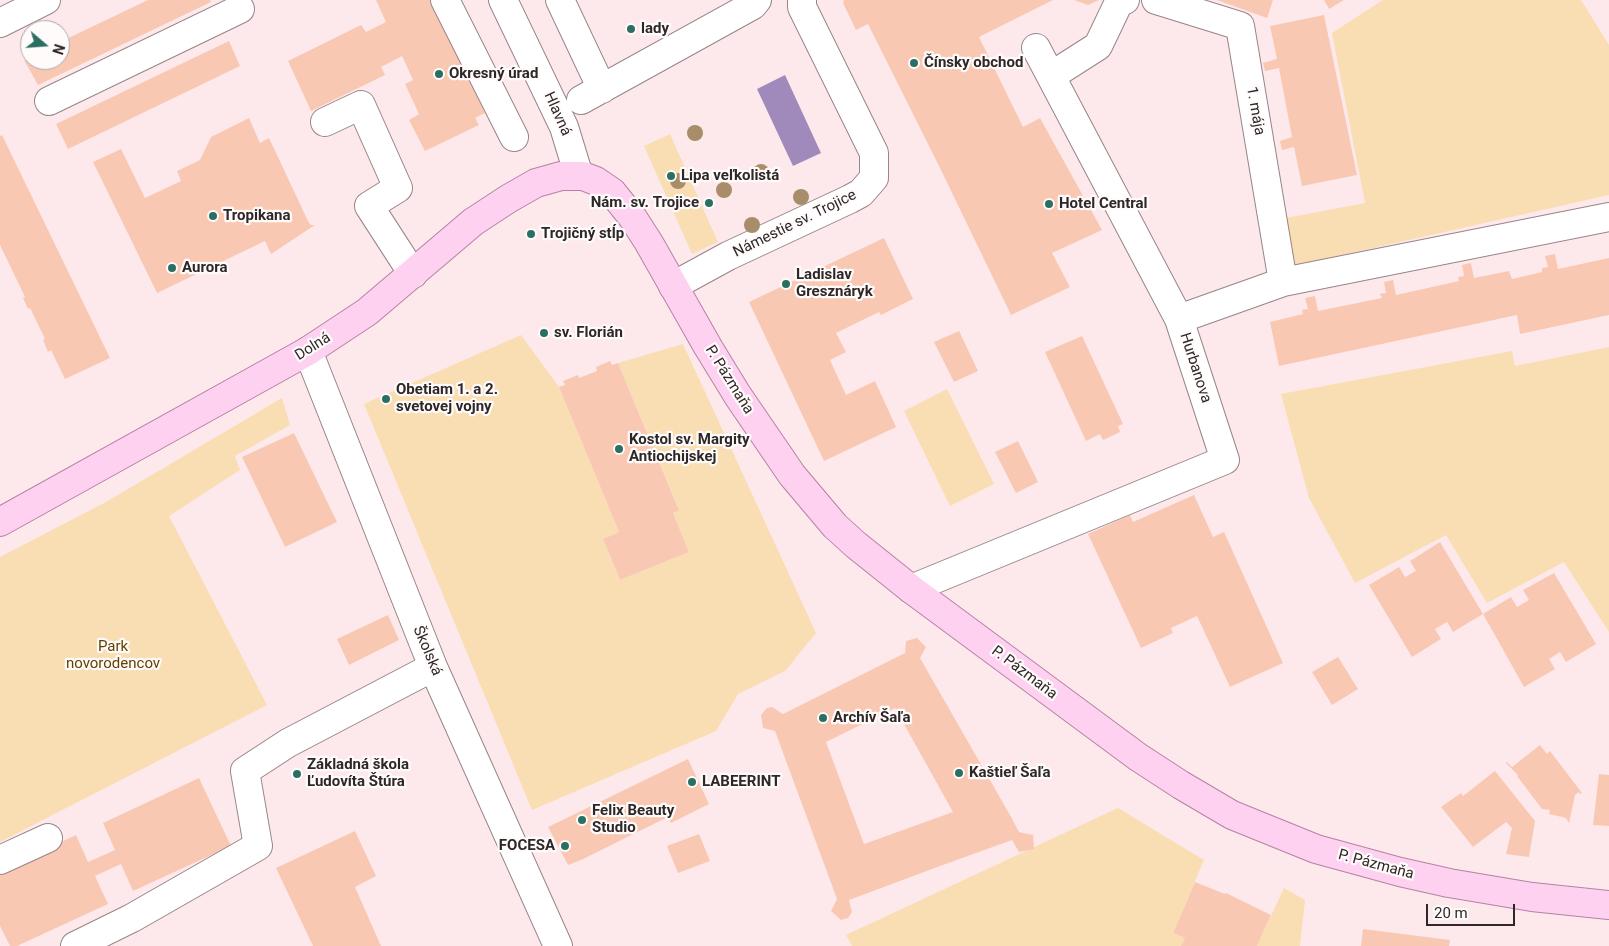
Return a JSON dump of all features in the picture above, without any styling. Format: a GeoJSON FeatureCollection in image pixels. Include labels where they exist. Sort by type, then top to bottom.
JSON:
{"type":"FeatureCollection","features":[{"type":"Feature","properties":{"kind":"main road","name":"Dolná"},"geometry":{"type":"LineString","coordinates":[[0,522],[308,352],[367,312],[473,222],[536,183],[561,176],[579,176],[596,181],[612,192]]}},
{"type":"Feature","properties":{"kind":"main road","name":"P. Pázmaňa"},"geometry":{"type":"LineString","coordinates":[[612,192],[650,243],[738,396],[792,475],[835,526],[911,589],[1138,757],[1182,786],[1232,815],[1316,849],[1449,883],[1532,896],[1609,905]]}},
{"type":"Feature","properties":{"kind":"street"},"geometry":{"type":"LineString","coordinates":[[0,23],[46,0]]}},
{"type":"Feature","properties":{"kind":"street"},"geometry":{"type":"LineString","coordinates":[[445,0],[514,137]]}},
{"type":"Feature","properties":{"kind":"street","name":"Hlavná"},"geometry":{"type":"LineString","coordinates":[[503,0],[564,126],[579,176]]}},
{"type":"Feature","properties":{"kind":"street"},"geometry":{"type":"LineString","coordinates":[[560,0],[592,95],[753,5],[757,0]]}},
{"type":"Feature","properties":{"kind":"street","name":"Námestie sv. Trojice"},"geometry":{"type":"LineString","coordinates":[[674,286],[728,256],[850,199],[861,193],[874,178],[874,153],[802,6],[802,0]]}},
{"type":"Feature","properties":{"kind":"street"},"geometry":{"type":"LineString","coordinates":[[1050,76],[1098,46],[1120,2],[1125,0]]}},
{"type":"Feature","properties":{"kind":"street","name":"1. mája"},"geometry":{"type":"LineString","coordinates":[[1156,0],[1240,26],[1283,282]]}},
{"type":"Feature","properties":{"kind":"street"},"geometry":{"type":"LineString","coordinates":[[49,101],[240,9]]}},
{"type":"Feature","properties":{"kind":"street"},"geometry":{"type":"LineString","coordinates":[[1036,48],[1179,319]]}},
{"type":"Feature","properties":{"kind":"street"},"geometry":{"type":"LineString","coordinates":[[325,122],[361,105],[398,188],[369,206],[414,274]]}},
{"type":"Feature","properties":{"kind":"street","name":"Hurbanova"},"geometry":{"type":"LineString","coordinates":[[911,589],[1225,460],[1179,319],[1283,282],[1609,217]]}},
{"type":"Feature","properties":{"kind":"street","name":"Školská"},"geometry":{"type":"LineString","coordinates":[[308,352],[434,667],[558,946]]}},
{"type":"Feature","properties":{"kind":"street"},"geometry":{"type":"LineString","coordinates":[[75,946],[132,918],[258,846],[245,771],[288,743],[434,667]]}},
{"type":"Feature","properties":{"kind":"street"},"geometry":{"type":"LineString","coordinates":[[0,860],[48,838]]}},
{"type":"Feature","properties":{"kind":"green space"},"geometry":{"type":"Polygon","coordinates":[[[1383,0],[1581,0],[1609,45],[1609,195],[1289,267],[1281,219],[1365,203],[1332,33],[1383,0]]]}},
{"type":"Feature","properties":{"kind":"green space"},"geometry":{"type":"Polygon","coordinates":[[[670,134],[718,242],[692,254],[644,146],[670,134]]]}},
{"type":"Feature","properties":{"kind":"green space"},"geometry":{"type":"Polygon","coordinates":[[[521,335],[559,387],[619,532],[603,539],[620,580],[689,552],[673,513],[679,509],[618,363],[683,344],[816,633],[785,671],[738,694],[716,731],[532,810],[364,404],[521,335]]]}},
{"type":"Feature","properties":{"kind":"green space"},"geometry":{"type":"Polygon","coordinates":[[[1609,347],[1609,632],[1564,562],[1487,603],[1446,535],[1355,583],[1309,498],[1281,394],[1512,351],[1515,366],[1609,347]]]}},
{"type":"Feature","properties":{"kind":"green space"},"geometry":{"type":"Polygon","coordinates":[[[947,389],[994,484],[950,506],[904,411],[947,389]]]}},
{"type":"Feature","properties":{"kind":"green space","name":"Park novorodencov"},"geometry":{"type":"Polygon","coordinates":[[[282,398],[290,425],[235,456],[240,470],[169,516],[267,705],[0,842],[0,557],[106,502],[282,398]]]}},
{"type":"Feature","properties":{"kind":"green space"},"geometry":{"type":"Polygon","coordinates":[[[1118,808],[1204,860],[1173,933],[1185,938],[1181,946],[852,946],[846,935],[1118,808]]]}},
{"type":"Feature","properties":{"kind":"green space"},"geometry":{"type":"Polygon","coordinates":[[[1284,888],[1305,900],[1300,946],[1257,946],[1284,888]]]}},
{"type":"Feature","properties":{"kind":"shaded area"},"geometry":{"type":"Polygon","coordinates":[[[785,75],[821,153],[793,166],[757,89],[785,75]]]}},
{"type":"Feature","properties":{"kind":"building"},"geometry":{"type":"Polygon","coordinates":[[[148,0],[210,0],[211,2],[70,70],[70,37],[148,0]]]}},
{"type":"Feature","properties":{"kind":"building","name":"Okresný úrad"},"geometry":{"type":"Polygon","coordinates":[[[376,0],[435,0],[449,36],[485,113],[475,118],[479,125],[425,151],[409,120],[419,114],[405,84],[413,80],[402,56],[381,67],[385,75],[311,111],[288,61],[361,25],[366,32],[386,22],[376,0]]]}},
{"type":"Feature","properties":{"kind":"building"},"geometry":{"type":"Polygon","coordinates":[[[844,0],[1053,0],[979,37],[1023,127],[1040,118],[1102,230],[1052,253],[1070,287],[1011,315],[868,24],[856,30],[843,3],[844,0]]]}},
{"type":"Feature","properties":{"kind":"building"},"geometry":{"type":"Polygon","coordinates":[[[1074,0],[1099,0],[1088,5],[1074,0]]]}},
{"type":"Feature","properties":{"kind":"building"},"geometry":{"type":"Polygon","coordinates":[[[1217,0],[1273,0],[1267,18],[1217,0]]]}},
{"type":"Feature","properties":{"kind":"building"},"geometry":{"type":"Polygon","coordinates":[[[1324,0],[1344,0],[1329,9],[1324,0]]]}},
{"type":"Feature","properties":{"kind":"building"},"geometry":{"type":"Polygon","coordinates":[[[1324,15],[1357,175],[1302,186],[1294,147],[1282,150],[1280,141],[1292,137],[1279,68],[1265,71],[1263,63],[1277,59],[1270,26],[1324,15]]]}},
{"type":"Feature","properties":{"kind":"building"},"geometry":{"type":"Polygon","coordinates":[[[229,41],[240,66],[68,149],[56,124],[229,41]]]}},
{"type":"Feature","properties":{"kind":"building"},"geometry":{"type":"Polygon","coordinates":[[[30,70],[69,70],[38,85],[30,70]]]}},
{"type":"Feature","properties":{"kind":"building","name":"Tropikana"},"geometry":{"type":"Polygon","coordinates":[[[249,118],[260,143],[269,138],[308,221],[311,225],[315,225],[271,254],[265,241],[157,293],[93,162],[121,149],[145,198],[181,181],[177,171],[200,160],[211,137],[249,118]]]}},
{"type":"Feature","properties":{"kind":"building"},"geometry":{"type":"Polygon","coordinates":[[[2,135],[110,358],[65,379],[51,350],[48,352],[43,340],[45,339],[30,308],[28,309],[23,298],[25,297],[0,245],[0,136],[2,135]]]}},
{"type":"Feature","properties":{"kind":"building"},"geometry":{"type":"Polygon","coordinates":[[[884,238],[913,299],[881,315],[879,312],[836,333],[846,352],[830,360],[846,395],[875,381],[896,427],[824,461],[749,302],[884,238]]]}},
{"type":"Feature","properties":{"kind":"building"},"geometry":{"type":"Polygon","coordinates":[[[1555,254],[1558,269],[1609,258],[1609,315],[1520,334],[1517,315],[1279,366],[1270,322],[1303,314],[1302,310],[1308,309],[1305,298],[1315,296],[1318,311],[1382,298],[1380,294],[1386,293],[1384,282],[1393,280],[1396,295],[1459,281],[1458,277],[1464,276],[1462,265],[1471,263],[1474,278],[1509,271],[1512,279],[1542,272],[1542,268],[1548,267],[1545,256],[1555,254]]]}},
{"type":"Feature","properties":{"kind":"building"},"geometry":{"type":"Polygon","coordinates":[[[959,331],[978,371],[954,382],[934,342],[959,331]]]}},
{"type":"Feature","properties":{"kind":"building"},"geometry":{"type":"Polygon","coordinates":[[[1082,336],[1123,424],[1118,426],[1120,432],[1103,440],[1100,434],[1086,441],[1045,352],[1082,336]]]}},
{"type":"Feature","properties":{"kind":"building","name":"Kostol sv. Margity Antiochijskej"},"geometry":{"type":"Polygon","coordinates":[[[610,361],[612,365],[618,363],[679,510],[673,513],[689,552],[620,580],[603,539],[619,532],[559,387],[565,385],[563,381],[578,375],[579,378],[597,371],[596,367],[610,361]]]}},
{"type":"Feature","properties":{"kind":"building"},"geometry":{"type":"Polygon","coordinates":[[[294,433],[337,522],[285,547],[242,457],[294,433]]]}},
{"type":"Feature","properties":{"kind":"building"},"geometry":{"type":"Polygon","coordinates":[[[1018,441],[1038,482],[1016,493],[995,452],[1018,441]]]}},
{"type":"Feature","properties":{"kind":"building"},"geometry":{"type":"Polygon","coordinates":[[[1194,495],[1213,537],[1224,532],[1283,663],[1230,687],[1197,616],[1171,628],[1173,633],[1141,648],[1088,534],[1130,515],[1133,522],[1194,495]]]}},
{"type":"Feature","properties":{"kind":"building"},"geometry":{"type":"Polygon","coordinates":[[[1440,542],[1483,614],[1453,632],[1447,622],[1435,629],[1441,639],[1412,657],[1369,585],[1399,567],[1405,577],[1416,571],[1410,561],[1440,542]]]}},
{"type":"Feature","properties":{"kind":"building"},"geometry":{"type":"Polygon","coordinates":[[[1554,573],[1596,644],[1566,662],[1560,652],[1549,659],[1555,669],[1524,687],[1483,614],[1511,597],[1517,607],[1529,600],[1523,590],[1554,573]]]}},
{"type":"Feature","properties":{"kind":"building"},"geometry":{"type":"Polygon","coordinates":[[[388,615],[399,640],[349,665],[337,639],[388,615]]]}},
{"type":"Feature","properties":{"kind":"building","name":"Kaštieľ Šaľa"},"geometry":{"type":"Polygon","coordinates":[[[917,638],[926,647],[920,658],[1019,832],[1033,835],[1034,849],[1019,852],[1012,840],[932,869],[849,900],[852,912],[848,918],[841,920],[831,911],[837,899],[775,731],[763,728],[761,715],[767,708],[772,707],[783,714],[905,653],[906,641],[917,638]],[[895,708],[826,742],[864,844],[953,812],[895,708]]]}},
{"type":"Feature","properties":{"kind":"building"},"geometry":{"type":"Polygon","coordinates":[[[1338,657],[1358,689],[1332,705],[1312,672],[1338,657]]]}},
{"type":"Feature","properties":{"kind":"building"},"geometry":{"type":"Polygon","coordinates":[[[1540,745],[1547,754],[1550,751],[1582,793],[1580,794],[1579,792],[1575,795],[1569,823],[1566,818],[1549,814],[1550,810],[1542,809],[1518,775],[1506,763],[1512,767],[1540,745]]]}},
{"type":"Feature","properties":{"kind":"building"},"geometry":{"type":"Polygon","coordinates":[[[688,759],[709,804],[671,823],[668,817],[568,865],[548,827],[688,759]]]}},
{"type":"Feature","properties":{"kind":"building"},"geometry":{"type":"Polygon","coordinates":[[[1495,771],[1535,821],[1529,857],[1506,854],[1512,828],[1506,822],[1473,847],[1441,807],[1461,793],[1463,796],[1495,771]]]}},
{"type":"Feature","properties":{"kind":"building"},"geometry":{"type":"Polygon","coordinates":[[[1599,774],[1609,775],[1609,826],[1593,825],[1599,774]]]}},
{"type":"Feature","properties":{"kind":"building"},"geometry":{"type":"Polygon","coordinates":[[[199,778],[231,846],[133,891],[121,864],[95,876],[108,904],[17,946],[10,946],[0,926],[0,871],[76,835],[88,862],[115,850],[103,823],[199,778]]]}},
{"type":"Feature","properties":{"kind":"building"},"geometry":{"type":"Polygon","coordinates":[[[355,831],[376,876],[355,887],[381,946],[313,946],[276,868],[355,831]]]}},
{"type":"Feature","properties":{"kind":"building"},"geometry":{"type":"Polygon","coordinates":[[[699,834],[710,861],[678,873],[667,846],[699,834]]]}},
{"type":"Feature","properties":{"kind":"building"},"geometry":{"type":"Polygon","coordinates":[[[1195,882],[1226,893],[1271,915],[1257,946],[1181,946],[1185,938],[1173,933],[1195,882]]]}},
{"type":"Feature","properties":{"kind":"building"},"geometry":{"type":"Polygon","coordinates":[[[1363,929],[1450,940],[1449,946],[1361,946],[1363,929]]]}},
{"type":"Feature","properties":{"kind":"place","name":"lady"},"geometry":{"type":"Point","coordinates":[631,29]}},
{"type":"Feature","properties":{"kind":"place","name":"Čínsky obchod"},"geometry":{"type":"Point","coordinates":[914,63]}},
{"type":"Feature","properties":{"kind":"place","name":"Okresný úrad"},"geometry":{"type":"Point","coordinates":[439,74]}},
{"type":"Feature","properties":{"kind":"place","name":"Lipa veľkolistá"},"geometry":{"type":"Point","coordinates":[671,176]}},
{"type":"Feature","properties":{"kind":"place","name":"Nám. sv. Trojice"},"geometry":{"type":"Point","coordinates":[709,203]}},
{"type":"Feature","properties":{"kind":"place","name":"Hotel Central"},"geometry":{"type":"Point","coordinates":[1049,204]}},
{"type":"Feature","properties":{"kind":"place","name":"Tropikana"},"geometry":{"type":"Point","coordinates":[213,216]}},
{"type":"Feature","properties":{"kind":"place","name":"Trojičný stĺp"},"geometry":{"type":"Point","coordinates":[531,234]}},
{"type":"Feature","properties":{"kind":"place","name":"Aurora"},"geometry":{"type":"Point","coordinates":[172,268]}},
{"type":"Feature","properties":{"kind":"place","name":"Ladislav Gresznáryk"},"geometry":{"type":"Point","coordinates":[786,284]}},
{"type":"Feature","properties":{"kind":"place","name":"sv. Florián"},"geometry":{"type":"Point","coordinates":[544,333]}},
{"type":"Feature","properties":{"kind":"place","name":"Obetiam 1. a 2. svetovej vojny"},"geometry":{"type":"Point","coordinates":[386,399]}},
{"type":"Feature","properties":{"kind":"place","name":"Kostol sv. Margity Antiochijskej"},"geometry":{"type":"Point","coordinates":[619,449]}},
{"type":"Feature","properties":{"kind":"place","name":"Archív Šaľa"},"geometry":{"type":"Point","coordinates":[823,718]}},
{"type":"Feature","properties":{"kind":"place","name":"Kaštieľ Šaľa"},"geometry":{"type":"Point","coordinates":[959,773]}},
{"type":"Feature","properties":{"kind":"place","name":"Základná škola Ľudovíta Štúra"},"geometry":{"type":"Point","coordinates":[297,774]}},
{"type":"Feature","properties":{"kind":"place","name":"LABEERINT"},"geometry":{"type":"Point","coordinates":[692,782]}},
{"type":"Feature","properties":{"kind":"place","name":"Felix Beauty Studio"},"geometry":{"type":"Point","coordinates":[582,820]}},
{"type":"Feature","properties":{"kind":"place","name":"FOCESA"},"geometry":{"type":"Point","coordinates":[565,846]}}]}
